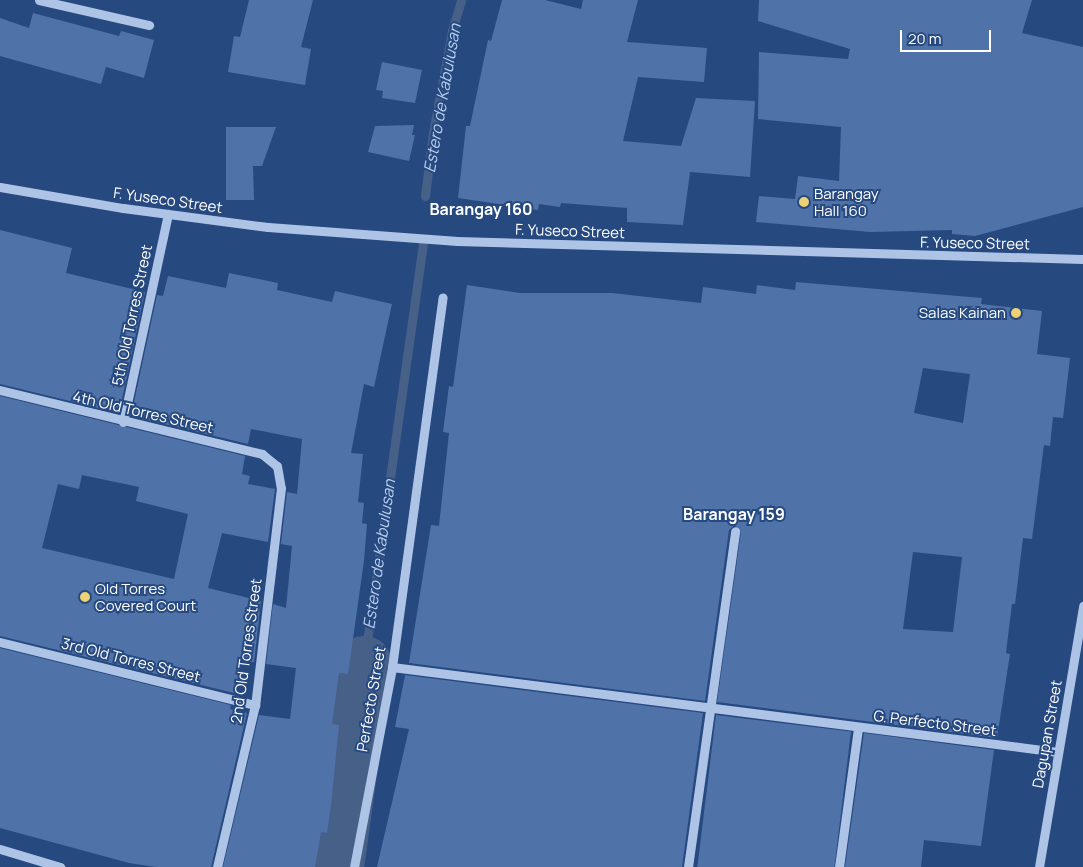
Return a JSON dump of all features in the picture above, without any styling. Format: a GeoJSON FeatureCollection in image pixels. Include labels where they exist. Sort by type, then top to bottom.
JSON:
{"type":"FeatureCollection","features":[{"type":"Feature","properties":{"kind":"street"},"geometry":{"type":"LineString","coordinates":[[39,0],[149,25]]}},
{"type":"Feature","properties":{"kind":"street","name":"F. Yuseco Street"},"geometry":{"type":"LineString","coordinates":[[0,187],[168,214],[268,227],[457,241],[1083,259]]}},
{"type":"Feature","properties":{"kind":"street","name":"5th Old Torres Street"},"geometry":{"type":"LineString","coordinates":[[123,422],[168,214]]}},
{"type":"Feature","properties":{"kind":"street","name":"Perfecto Street"},"geometry":{"type":"LineString","coordinates":[[354,867],[392,667],[444,297]]}},
{"type":"Feature","properties":{"kind":"street","name":"4th Old Torres Street"},"geometry":{"type":"LineString","coordinates":[[0,390],[123,422],[262,454],[277,466]]}},
{"type":"Feature","properties":{"kind":"street","name":"2nd Old Torres Street"},"geometry":{"type":"LineString","coordinates":[[217,867],[255,705],[281,488],[277,466]]}},
{"type":"Feature","properties":{"kind":"street"},"geometry":{"type":"LineString","coordinates":[[688,867],[736,532]]}},
{"type":"Feature","properties":{"kind":"street","name":"Dagupan Street"},"geometry":{"type":"LineString","coordinates":[[1039,867],[1083,606]]}},
{"type":"Feature","properties":{"kind":"street","name":"3rd Old Torres Street"},"geometry":{"type":"LineString","coordinates":[[0,642],[255,705]]}},
{"type":"Feature","properties":{"kind":"street"},"geometry":{"type":"LineString","coordinates":[[392,667],[858,728]]}},
{"type":"Feature","properties":{"kind":"street","name":"G. Perfecto Street"},"geometry":{"type":"LineString","coordinates":[[838,867],[858,728],[1058,752]]}},
{"type":"Feature","properties":{"kind":"street"},"geometry":{"type":"LineString","coordinates":[[0,849],[60,867]]}},
{"type":"Feature","properties":{"kind":"building"},"geometry":{"type":"Polygon","coordinates":[[[249,0],[313,0],[301,47],[311,49],[305,85],[228,72],[234,36],[240,37],[249,0]]]}},
{"type":"Feature","properties":{"kind":"building"},"geometry":{"type":"Polygon","coordinates":[[[502,0],[545,0],[581,9],[583,0],[638,0],[627,42],[707,48],[704,82],[638,77],[623,141],[681,146],[696,98],[755,101],[750,177],[690,172],[683,225],[627,222],[627,208],[561,203],[560,207],[539,204],[538,210],[458,198],[466,126],[470,126],[488,40],[491,41],[502,0]]]}},
{"type":"Feature","properties":{"kind":"building"},"geometry":{"type":"Polygon","coordinates":[[[759,0],[1032,0],[1022,33],[1083,47],[1083,207],[975,236],[952,234],[952,230],[870,232],[756,222],[759,196],[795,199],[798,176],[839,181],[841,127],[758,119],[759,52],[848,59],[850,49],[758,21],[759,0]]]}},
{"type":"Feature","properties":{"kind":"building"},"geometry":{"type":"Polygon","coordinates":[[[33,13],[119,36],[121,31],[154,40],[144,78],[106,67],[101,84],[0,56],[0,18],[29,28],[33,13]]]}},
{"type":"Feature","properties":{"kind":"building"},"geometry":{"type":"Polygon","coordinates":[[[382,62],[422,70],[415,103],[382,98],[383,91],[376,90],[382,62]]]}},
{"type":"Feature","properties":{"kind":"building"},"geometry":{"type":"Polygon","coordinates":[[[414,125],[412,135],[415,135],[409,161],[368,152],[375,126],[414,125]]]}},
{"type":"Feature","properties":{"kind":"building"},"geometry":{"type":"Polygon","coordinates":[[[226,127],[276,127],[262,166],[253,166],[254,200],[226,200],[226,127]]]}},
{"type":"Feature","properties":{"kind":"building"},"geometry":{"type":"Polygon","coordinates":[[[0,230],[72,248],[66,273],[145,292],[119,413],[0,384],[0,230]]]}},
{"type":"Feature","properties":{"kind":"building"},"geometry":{"type":"Polygon","coordinates":[[[229,273],[278,283],[277,290],[332,302],[335,291],[392,304],[374,387],[364,384],[351,453],[363,454],[358,502],[364,503],[362,523],[367,524],[364,561],[348,674],[339,673],[332,724],[339,725],[331,806],[327,833],[321,832],[315,867],[223,867],[259,715],[290,719],[296,668],[266,664],[273,604],[286,608],[292,546],[281,544],[287,492],[297,494],[302,439],[251,429],[248,444],[131,416],[157,295],[163,296],[168,276],[226,288],[229,273]]]}},
{"type":"Feature","properties":{"kind":"building"},"geometry":{"type":"Polygon","coordinates":[[[796,282],[982,298],[981,304],[1042,311],[1037,354],[1070,358],[1063,418],[1053,417],[1050,446],[1044,445],[1032,539],[1023,538],[1015,604],[1012,604],[1006,653],[1010,654],[997,738],[717,702],[741,532],[735,525],[729,530],[705,701],[409,663],[431,525],[439,526],[449,433],[443,432],[449,386],[453,387],[467,285],[520,293],[612,293],[701,303],[703,287],[756,294],[757,285],[795,290],[796,282]],[[923,368],[914,413],[963,423],[970,374],[923,368]],[[913,552],[903,629],[953,632],[962,557],[913,552]]]}},
{"type":"Feature","properties":{"kind":"building"},"geometry":{"type":"Polygon","coordinates":[[[0,396],[245,456],[242,474],[250,476],[248,484],[275,489],[268,542],[222,533],[208,588],[261,601],[254,662],[242,661],[234,693],[0,636],[0,396]],[[82,475],[79,489],[58,484],[42,548],[174,579],[188,514],[136,501],[139,487],[82,475]]]}},
{"type":"Feature","properties":{"kind":"building"},"geometry":{"type":"Polygon","coordinates":[[[0,648],[231,705],[230,709],[247,713],[211,867],[156,867],[129,863],[0,828],[0,648]]]}},
{"type":"Feature","properties":{"kind":"building"},"geometry":{"type":"Polygon","coordinates":[[[405,675],[703,713],[682,867],[377,867],[409,729],[395,727],[405,675]]]}},
{"type":"Feature","properties":{"kind":"building"},"geometry":{"type":"Polygon","coordinates":[[[716,715],[851,732],[834,867],[697,867],[716,715]]]}},
{"type":"Feature","properties":{"kind":"building"},"geometry":{"type":"Polygon","coordinates":[[[864,733],[994,750],[981,846],[924,840],[921,867],[845,867],[864,733]]]}},
{"type":"Feature","properties":{"kind":"waterway","name":"Estero de Kabulusan"},"geometry":{"type":"LineString","coordinates":[[425,196],[433,133],[452,30],[461,0]]}},
{"type":"Feature","properties":{"kind":"waterway","name":"Estero de Kabulusan"},"geometry":{"type":"LineString","coordinates":[[364,663],[423,241]]}},
{"type":"Feature","properties":{"kind":"waterway","name":"Estero de Kabulusan"},"geometry":{"type":"LineString","coordinates":[[336,867],[364,663]]}},
{"type":"Feature","properties":{"kind":"place","name":"Barangay Hall 160"},"geometry":{"type":"Point","coordinates":[804,202]}},
{"type":"Feature","properties":{"kind":"place","name":"Salas Kainan"},"geometry":{"type":"Point","coordinates":[1016,313]}},
{"type":"Feature","properties":{"kind":"place","name":"Old Torres Covered Court"},"geometry":{"type":"Point","coordinates":[85,597]}},
{"type":"Feature","properties":{"kind":"district","name":"Barangay 160"},"geometry":{"type":"Point","coordinates":[481,209]}},
{"type":"Feature","properties":{"kind":"district","name":"Barangay 159"},"geometry":{"type":"Point","coordinates":[734,514]}}]}
